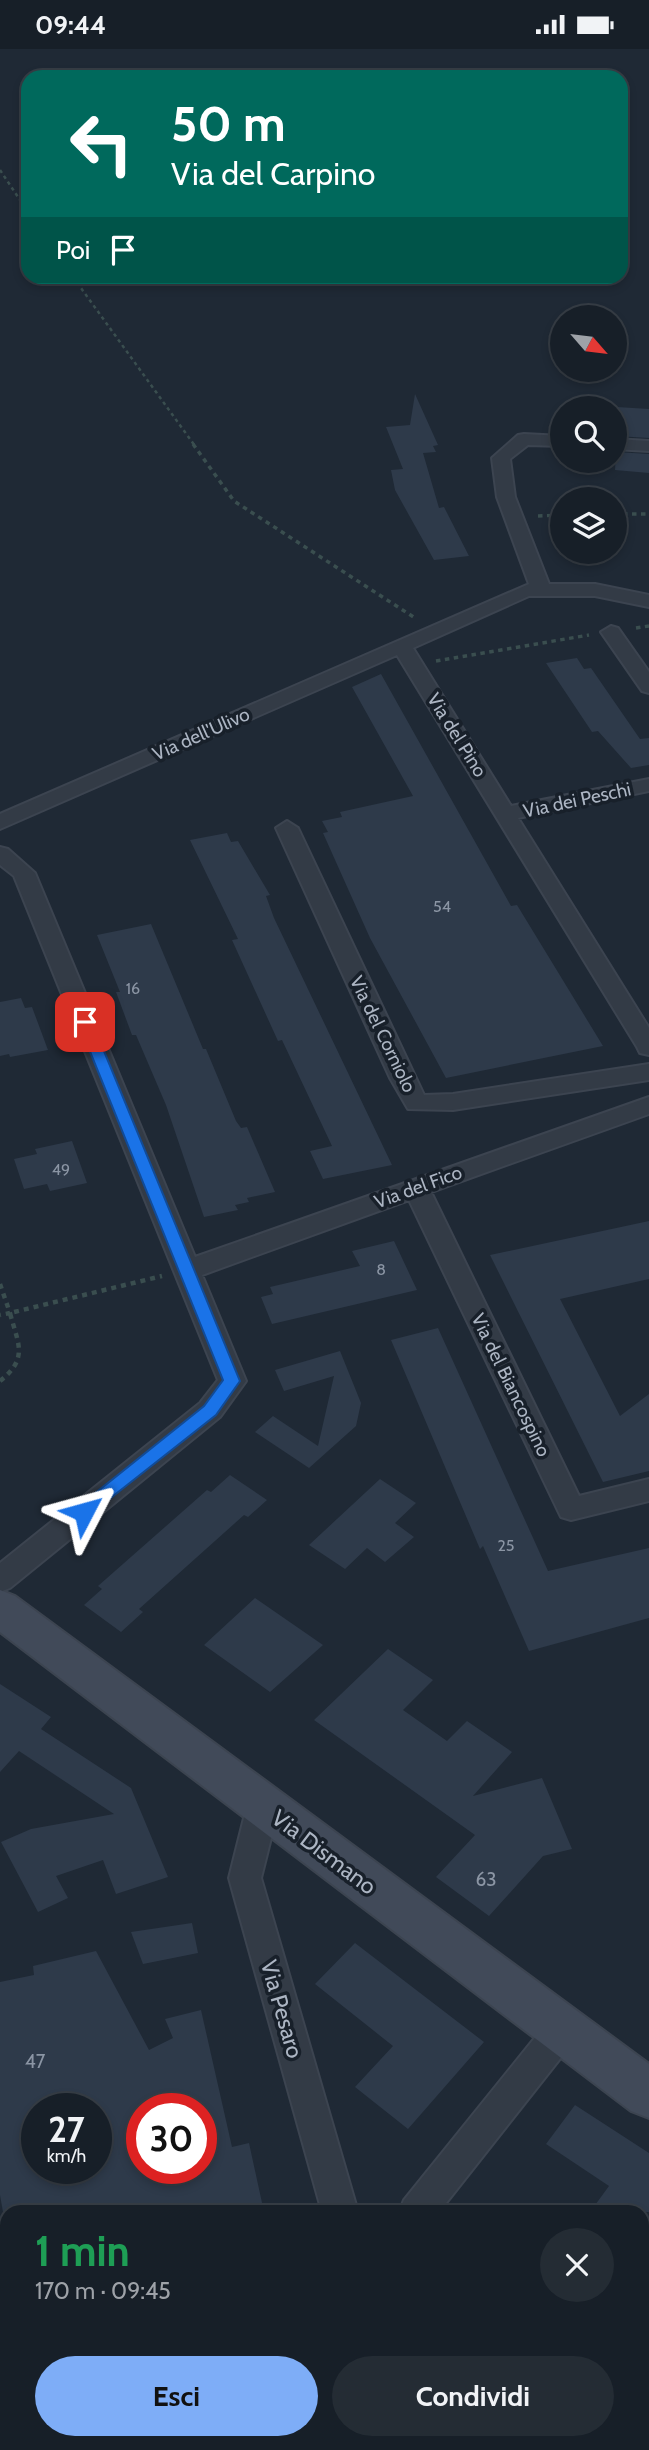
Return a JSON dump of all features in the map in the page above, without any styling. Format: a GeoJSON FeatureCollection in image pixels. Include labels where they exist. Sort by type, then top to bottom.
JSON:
{"type":"FeatureCollection","features":[{"type":"Feature","properties":{"kind":"main road","name":"Via Dismano"},"geometry":{"type":"LineString","coordinates":[[0,1608],[649,2094]]}},
{"type":"Feature","properties":{"kind":"street"},"geometry":{"type":"LineString","coordinates":[[541,590],[506,496],[501,458],[524,439],[550,440]]}},
{"type":"Feature","properties":{"kind":"street"},"geometry":{"type":"LineString","coordinates":[[627,445],[649,446]]}},
{"type":"Feature","properties":{"kind":"street"},"geometry":{"type":"LineString","coordinates":[[401,646],[526,590],[595,590],[649,601]]}},
{"type":"Feature","properties":{"kind":"street"},"geometry":{"type":"LineString","coordinates":[[611,632],[649,687]]}},
{"type":"Feature","properties":{"kind":"street","name":"Via del Pino"},"geometry":{"type":"LineString","coordinates":[[401,646],[649,1047]]}},
{"type":"Feature","properties":{"kind":"street","name":"Via dell'Ulivo"},"geometry":{"type":"LineString","coordinates":[[0,822],[401,646]]}},
{"type":"Feature","properties":{"kind":"street","name":"Via dei Peschi"},"geometry":{"type":"LineString","coordinates":[[505,814],[649,785]]}},
{"type":"Feature","properties":{"kind":"street","name":"Via del Corniolo"},"geometry":{"type":"LineString","coordinates":[[287,828],[402,1079],[417,1103],[453,1103],[649,1072]]}},
{"type":"Feature","properties":{"kind":"street"},"geometry":{"type":"LineString","coordinates":[[0,854],[24,873],[232,1381],[210,1410],[0,1580]]}},
{"type":"Feature","properties":{"kind":"street","name":"Via del Fico"},"geometry":{"type":"LineString","coordinates":[[187,1270],[649,1105]]}},
{"type":"Feature","properties":{"kind":"street","name":"Via del Biancospino"},"geometry":{"type":"LineString","coordinates":[[416,1188],[571,1509],[649,1490]]}},
{"type":"Feature","properties":{"kind":"street","name":"Via Pesaro"},"geometry":{"type":"LineString","coordinates":[[263,1806],[245,1878],[338,2205]]}},
{"type":"Feature","properties":{"kind":"street"},"geometry":{"type":"LineString","coordinates":[[423,2205],[562,2029]]}},
{"type":"Feature","properties":{"kind":"path"},"geometry":{"type":"LineString","coordinates":[[0,170],[21,202]]}},
{"type":"Feature","properties":{"kind":"path"},"geometry":{"type":"LineString","coordinates":[[79,284],[234,501],[424,624]]}},
{"type":"Feature","properties":{"kind":"path"},"geometry":{"type":"LineString","coordinates":[[627,515],[649,514]]}},
{"type":"Feature","properties":{"kind":"path"},"geometry":{"type":"LineString","coordinates":[[432,662],[649,626]]}},
{"type":"Feature","properties":{"kind":"path"},"geometry":{"type":"LineString","coordinates":[[0,1315],[187,1270]]}},
{"type":"Feature","properties":{"kind":"path"},"geometry":{"type":"LineString","coordinates":[[0,1284],[21,1354],[14,1370],[0,1381]]}},
{"type":"Feature","properties":{"kind":"building"},"geometry":{"type":"Polygon","coordinates":[[[415,394],[438,445],[433,446],[436,452],[423,453],[439,508],[444,507],[469,556],[434,560],[395,490],[391,470],[403,469],[386,427],[410,425],[415,394]]]}},
{"type":"Feature","properties":{"kind":"building"},"geometry":{"type":"Polygon","coordinates":[[[627,408],[649,409],[649,438],[627,437],[627,408]]]}},
{"type":"Feature","properties":{"kind":"building"},"geometry":{"type":"Polygon","coordinates":[[[627,453],[649,454],[649,473],[627,471],[627,453]]]}},
{"type":"Feature","properties":{"kind":"building"},"geometry":{"type":"Polygon","coordinates":[[[577,658],[584,669],[591,668],[640,739],[649,738],[649,765],[631,768],[598,731],[592,732],[546,663],[577,658]]]}},
{"type":"Feature","properties":{"kind":"building"},"geometry":{"type":"Polygon","coordinates":[[[381,674],[511,906],[517,905],[603,1046],[446,1078],[370,938],[323,833],[328,832],[322,821],[342,817],[340,812],[413,796],[352,687],[381,674]]]}},
{"type":"Feature","properties":{"kind":"building"},"geometry":{"type":"Polygon","coordinates":[[[227,833],[231,842],[238,841],[270,895],[266,896],[274,918],[392,1165],[323,1179],[310,1151],[332,1146],[282,1040],[278,1041],[232,940],[238,939],[190,840],[227,833]]]}},
{"type":"Feature","properties":{"kind":"building"},"geometry":{"type":"Polygon","coordinates":[[[151,924],[236,1121],[241,1128],[247,1127],[275,1192],[247,1198],[249,1202],[235,1205],[238,1210],[204,1217],[166,1105],[136,1035],[132,1035],[116,992],[120,992],[97,935],[151,924]]]}},
{"type":"Feature","properties":{"kind":"building"},"geometry":{"type":"Polygon","coordinates":[[[21,998],[25,1008],[32,1007],[48,1050],[10,1057],[9,1054],[0,1056],[0,1002],[21,998]]]}},
{"type":"Feature","properties":{"kind":"building"},"geometry":{"type":"Polygon","coordinates":[[[72,1141],[87,1183],[50,1191],[47,1184],[24,1189],[14,1159],[37,1154],[35,1149],[72,1141]]]}},
{"type":"Feature","properties":{"kind":"building"},"geometry":{"type":"Polygon","coordinates":[[[649,1221],[649,1279],[560,1299],[620,1416],[649,1394],[649,1471],[603,1482],[490,1255],[649,1221]]]}},
{"type":"Feature","properties":{"kind":"building"},"geometry":{"type":"Polygon","coordinates":[[[394,1241],[417,1290],[272,1324],[261,1297],[273,1294],[270,1287],[360,1266],[352,1251],[394,1241]]]}},
{"type":"Feature","properties":{"kind":"building"},"geometry":{"type":"Polygon","coordinates":[[[438,1328],[548,1571],[649,1548],[649,1618],[529,1651],[483,1546],[480,1549],[391,1340],[438,1328]]]}},
{"type":"Feature","properties":{"kind":"building"},"geometry":{"type":"Polygon","coordinates":[[[340,1351],[361,1403],[356,1426],[309,1468],[255,1432],[273,1416],[318,1446],[334,1376],[284,1391],[275,1370],[340,1351]]]}},
{"type":"Feature","properties":{"kind":"building"},"geometry":{"type":"Polygon","coordinates":[[[230,1475],[267,1500],[248,1517],[244,1515],[139,1609],[143,1612],[121,1632],[84,1605],[102,1589],[98,1586],[207,1490],[211,1492],[230,1475]]]}},
{"type":"Feature","properties":{"kind":"building"},"geometry":{"type":"Polygon","coordinates":[[[380,1479],[416,1503],[395,1523],[414,1537],[385,1562],[367,1548],[345,1569],[309,1545],[380,1479]]]}},
{"type":"Feature","properties":{"kind":"building"},"geometry":{"type":"Polygon","coordinates":[[[255,1598],[323,1645],[270,1692],[204,1645],[255,1598]]]}},
{"type":"Feature","properties":{"kind":"building"},"geometry":{"type":"Polygon","coordinates":[[[388,1649],[433,1680],[403,1710],[447,1741],[467,1721],[512,1752],[473,1796],[542,1778],[572,1849],[543,1856],[489,1916],[436,1877],[475,1835],[314,1720],[388,1649]]]}},
{"type":"Feature","properties":{"kind":"building"},"geometry":{"type":"Polygon","coordinates":[[[0,1684],[51,1717],[41,1729],[131,1788],[168,1877],[116,1894],[103,1860],[56,1876],[68,1898],[38,1912],[1,1842],[31,1829],[114,1814],[19,1751],[0,1772],[0,1684]]]}},
{"type":"Feature","properties":{"kind":"building"},"geometry":{"type":"Polygon","coordinates":[[[192,1923],[198,1953],[143,1964],[131,1932],[192,1923]]]}},
{"type":"Feature","properties":{"kind":"building"},"geometry":{"type":"Polygon","coordinates":[[[355,1943],[484,2042],[408,2129],[355,2087],[393,2046],[315,1984],[355,1943]]]}},
{"type":"Feature","properties":{"kind":"building"},"geometry":{"type":"Polygon","coordinates":[[[96,1951],[149,2050],[173,2038],[165,2019],[201,2010],[232,2147],[249,2143],[262,2205],[2,2205],[0,1982],[34,1975],[33,1966],[96,1951]]]}},
{"type":"Feature","properties":{"kind":"building"},"geometry":{"type":"Polygon","coordinates":[[[575,2105],[649,2153],[649,2205],[595,2205],[609,2186],[546,2144],[575,2105]]]}},
{"type":"Feature","properties":{"kind":"route"},"geometry":{"type":"LineString","coordinates":[[84,1512],[210,1410],[232,1381],[85,1022]]}}]}
